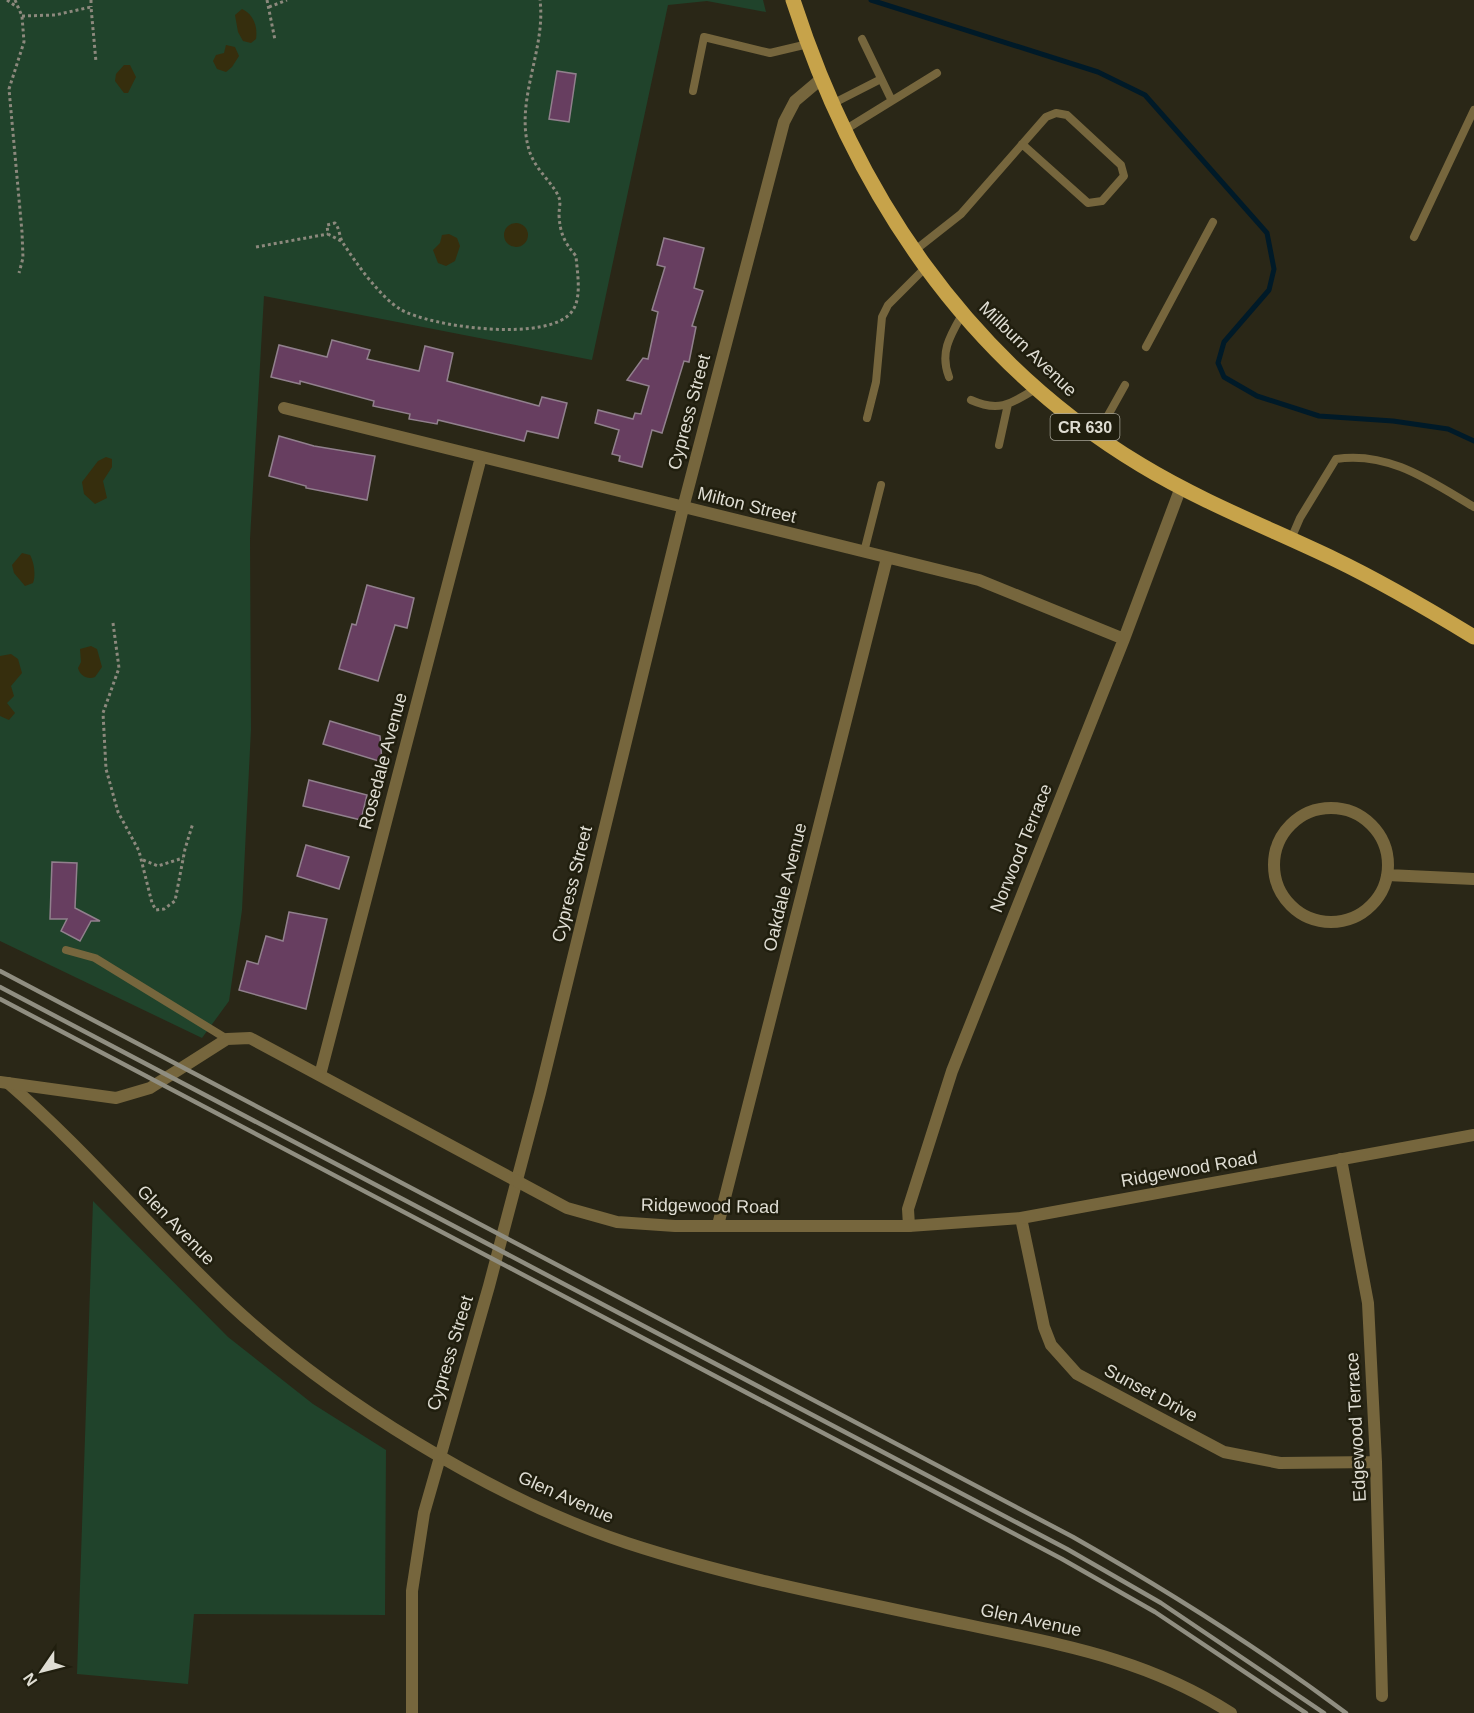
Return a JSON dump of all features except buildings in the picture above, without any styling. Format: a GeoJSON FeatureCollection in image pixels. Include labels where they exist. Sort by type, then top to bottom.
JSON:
{"type":"FeatureCollection","features":[{"type":"Feature","properties":{"kind":"main road","name":"Millburn Avenue"},"geometry":{"type":"LineString","coordinates":[[793,0],[831,104],[864,173],[914,251],[963,313],[1037,388],[1097,435],[1141,465],[1181,487],[1388,586],[1474,637]]}},
{"type":"Feature","properties":{"kind":"street","name":"Cypress Street"},"geometry":{"type":"LineString","coordinates":[[412,1713],[412,1591],[417,1548],[439,1455],[489,1286],[540,1093],[683,508],[784,122],[795,101],[821,79]]}},
{"type":"Feature","properties":{"kind":"street","name":"Milton Street"},"geometry":{"type":"LineString","coordinates":[[284,408],[979,580],[1124,639]]}},
{"type":"Feature","properties":{"kind":"street","name":"Rosedale Avenue"},"geometry":{"type":"LineString","coordinates":[[320,1075],[481,457]]}},
{"type":"Feature","properties":{"kind":"street","name":"Norwood Terrace"},"geometry":{"type":"LineString","coordinates":[[909,1226],[908,1209],[952,1071],[1124,639],[1181,487]]}},
{"type":"Feature","properties":{"kind":"street","name":"Oakdale Avenue"},"geometry":{"type":"LineString","coordinates":[[718,1225],[887,558]]}},
{"type":"Feature","properties":{"kind":"street"},"geometry":{"type":"LineString","coordinates":[[1338,809],[1355,814],[1374,828],[1385,849],[1387,874],[1380,895],[1363,912],[1342,921],[1318,921],[1297,911],[1281,893],[1276,882],[1275,858],[1282,836],[1299,819],[1320,810],[1338,809]]}},
{"type":"Feature","properties":{"kind":"street"},"geometry":{"type":"LineString","coordinates":[[1387,874],[1474,879]]}},
{"type":"Feature","properties":{"kind":"street","name":"Ridgewood Road"},"geometry":{"type":"LineString","coordinates":[[227,1039],[250,1038],[567,1208],[617,1222],[675,1226],[909,1226],[1021,1218],[1474,1136]]}},
{"type":"Feature","properties":{"kind":"street"},"geometry":{"type":"LineString","coordinates":[[4,1083],[99,1097],[132,1095],[150,1088],[227,1039]]}},
{"type":"Feature","properties":{"kind":"street","name":"Glen Avenue"},"geometry":{"type":"LineString","coordinates":[[4,1083],[44,1114],[232,1306],[353,1401],[439,1455],[556,1516],[627,1542],[736,1575],[1095,1652],[1182,1683],[1231,1713]]}},
{"type":"Feature","properties":{"kind":"street","name":"Edgewood Terrace"},"geometry":{"type":"LineString","coordinates":[[1341,1159],[1368,1303],[1376,1462],[1382,1696]]}},
{"type":"Feature","properties":{"kind":"street","name":"Sunset Drive"},"geometry":{"type":"LineString","coordinates":[[1021,1218],[1044,1327],[1051,1345],[1077,1374],[1224,1452],[1280,1463],[1376,1462]]}},
{"type":"Feature","properties":{"kind":"lane"},"geometry":{"type":"LineString","coordinates":[[693,91],[704,36],[770,53],[808,44]]}},
{"type":"Feature","properties":{"kind":"lane"},"geometry":{"type":"LineString","coordinates":[[862,39],[892,101]]}},
{"type":"Feature","properties":{"kind":"lane"},"geometry":{"type":"LineString","coordinates":[[843,131],[937,73]]}},
{"type":"Feature","properties":{"kind":"lane"},"geometry":{"type":"LineString","coordinates":[[831,104],[881,79]]}},
{"type":"Feature","properties":{"kind":"lane"},"geometry":{"type":"LineString","coordinates":[[1414,237],[1474,110]]}},
{"type":"Feature","properties":{"kind":"lane"},"geometry":{"type":"LineString","coordinates":[[914,251],[961,214],[1022,144],[1046,117],[1056,113],[1067,115],[1120,165],[1124,176],[1102,201],[1088,203],[1022,144]]}},
{"type":"Feature","properties":{"kind":"lane"},"geometry":{"type":"LineString","coordinates":[[1146,347],[1213,222]]}},
{"type":"Feature","properties":{"kind":"lane"},"geometry":{"type":"LineString","coordinates":[[867,418],[876,382],[882,317],[888,305],[926,267]]}},
{"type":"Feature","properties":{"kind":"lane"},"geometry":{"type":"LineString","coordinates":[[949,377],[944,361],[945,350],[963,313]]}},
{"type":"Feature","properties":{"kind":"lane"},"geometry":{"type":"LineString","coordinates":[[1097,435],[1125,385]]}},
{"type":"Feature","properties":{"kind":"lane"},"geometry":{"type":"LineString","coordinates":[[971,400],[994,408],[1008,404],[1037,388]]}},
{"type":"Feature","properties":{"kind":"lane"},"geometry":{"type":"LineString","coordinates":[[999,445],[1008,404]]}},
{"type":"Feature","properties":{"kind":"lane"},"geometry":{"type":"LineString","coordinates":[[1291,539],[1300,518],[1336,459],[1346,457],[1392,462],[1474,507]]}},
{"type":"Feature","properties":{"kind":"lane"},"geometry":{"type":"LineString","coordinates":[[864,552],[881,485]]}},
{"type":"Feature","properties":{"kind":"lane"},"geometry":{"type":"LineString","coordinates":[[66,950],[95,958],[227,1039]]}},
{"type":"Feature","properties":{"kind":"path"},"geometry":{"type":"LineString","coordinates":[[7,0],[17,7]]}},
{"type":"Feature","properties":{"kind":"path"},"geometry":{"type":"LineString","coordinates":[[15,0],[22,16],[22,51],[9,89],[22,232],[23,258],[20,273]]}},
{"type":"Feature","properties":{"kind":"path"},"geometry":{"type":"LineString","coordinates":[[91,0],[96,62]]}},
{"type":"Feature","properties":{"kind":"path"},"geometry":{"type":"LineString","coordinates":[[267,0],[275,40]]}},
{"type":"Feature","properties":{"kind":"path"},"geometry":{"type":"LineString","coordinates":[[269,7],[287,0]]}},
{"type":"Feature","properties":{"kind":"path"},"geometry":{"type":"LineString","coordinates":[[328,234],[327,225],[335,223],[341,241],[384,297],[400,310],[434,322],[506,330],[536,330],[562,321],[573,311],[576,303],[576,256],[563,241],[560,202],[533,162],[528,145],[527,105],[539,33],[540,0]]}},
{"type":"Feature","properties":{"kind":"path"},"geometry":{"type":"LineString","coordinates":[[22,16],[55,15],[91,7]]}},
{"type":"Feature","properties":{"kind":"path"},"geometry":{"type":"LineString","coordinates":[[256,247],[328,234],[341,241]]}},
{"type":"Feature","properties":{"kind":"path"},"geometry":{"type":"LineString","coordinates":[[113,623],[119,668],[103,713],[106,769],[118,812],[141,858],[152,903],[156,910],[164,909],[175,901],[179,892],[183,858],[193,823]]}},
{"type":"Feature","properties":{"kind":"path"},"geometry":{"type":"LineString","coordinates":[[141,858],[158,866],[183,858]]}},
{"type":"Feature","properties":{"kind":"green space"},"geometry":{"type":"Polygon","coordinates":[[[0,0],[763,0],[766,12],[707,1],[668,5],[592,360],[264,296],[250,539],[251,729],[242,910],[229,1001],[202,1038],[0,941],[0,0]]]}},
{"type":"Feature","properties":{"kind":"green space"},"geometry":{"type":"Polygon","coordinates":[[[93,1201],[228,1337],[313,1404],[386,1450],[385,1615],[194,1614],[188,1684],[77,1674],[93,1201]]]}},
{"type":"Feature","properties":{"kind":"sand"},"geometry":{"type":"Polygon","coordinates":[[[242,9],[252,17],[255,25],[256,39],[251,43],[243,41],[238,32],[235,15],[242,9]]]}},
{"type":"Feature","properties":{"kind":"sand"},"geometry":{"type":"Polygon","coordinates":[[[226,45],[235,47],[239,56],[226,72],[217,69],[213,61],[216,55],[224,53],[226,45]]]}},
{"type":"Feature","properties":{"kind":"sand"},"geometry":{"type":"Polygon","coordinates":[[[124,65],[130,65],[136,77],[128,93],[124,93],[115,81],[116,74],[124,65]]]}},
{"type":"Feature","properties":{"kind":"sand"},"geometry":{"type":"Polygon","coordinates":[[[516,223],[524,227],[528,235],[524,243],[516,247],[508,243],[504,235],[508,227],[516,223]]]}},
{"type":"Feature","properties":{"kind":"sand"},"geometry":{"type":"Polygon","coordinates":[[[449,234],[457,238],[460,246],[455,261],[446,266],[438,263],[433,250],[440,243],[442,235],[449,234]]]}},
{"type":"Feature","properties":{"kind":"sand"},"geometry":{"type":"Polygon","coordinates":[[[106,457],[112,459],[112,467],[103,481],[107,498],[95,504],[84,494],[82,482],[98,461],[106,457]]]}},
{"type":"Feature","properties":{"kind":"sand"},"geometry":{"type":"Polygon","coordinates":[[[22,553],[30,555],[34,569],[33,583],[25,586],[14,573],[12,565],[22,553]]]}},
{"type":"Feature","properties":{"kind":"sand"},"geometry":{"type":"Polygon","coordinates":[[[91,646],[97,649],[102,667],[95,677],[87,678],[78,668],[81,662],[80,649],[91,646]]]}},
{"type":"Feature","properties":{"kind":"sand"},"geometry":{"type":"Polygon","coordinates":[[[11,654],[18,659],[22,673],[11,686],[14,696],[7,703],[15,713],[9,720],[0,716],[0,656],[11,654]]]}},
{"type":"Feature","properties":{"kind":"waterway"},"geometry":{"type":"LineString","coordinates":[[871,0],[1098,72],[1145,95],[1267,233],[1274,269],[1269,290],[1224,342],[1218,363],[1224,377],[1257,396],[1319,416],[1393,421],[1448,429],[1474,441]]}},
{"type":"Feature","properties":{"kind":"railway"},"geometry":{"type":"LineString","coordinates":[[0,971],[1073,1537],[1212,1621],[1346,1713]]}},
{"type":"Feature","properties":{"kind":"railway"},"geometry":{"type":"LineString","coordinates":[[0,987],[1067,1549],[1161,1603],[1324,1713]]}},
{"type":"Feature","properties":{"kind":"railway"},"geometry":{"type":"LineString","coordinates":[[0,999],[1062,1559],[1155,1612],[1306,1713]]}}]}
